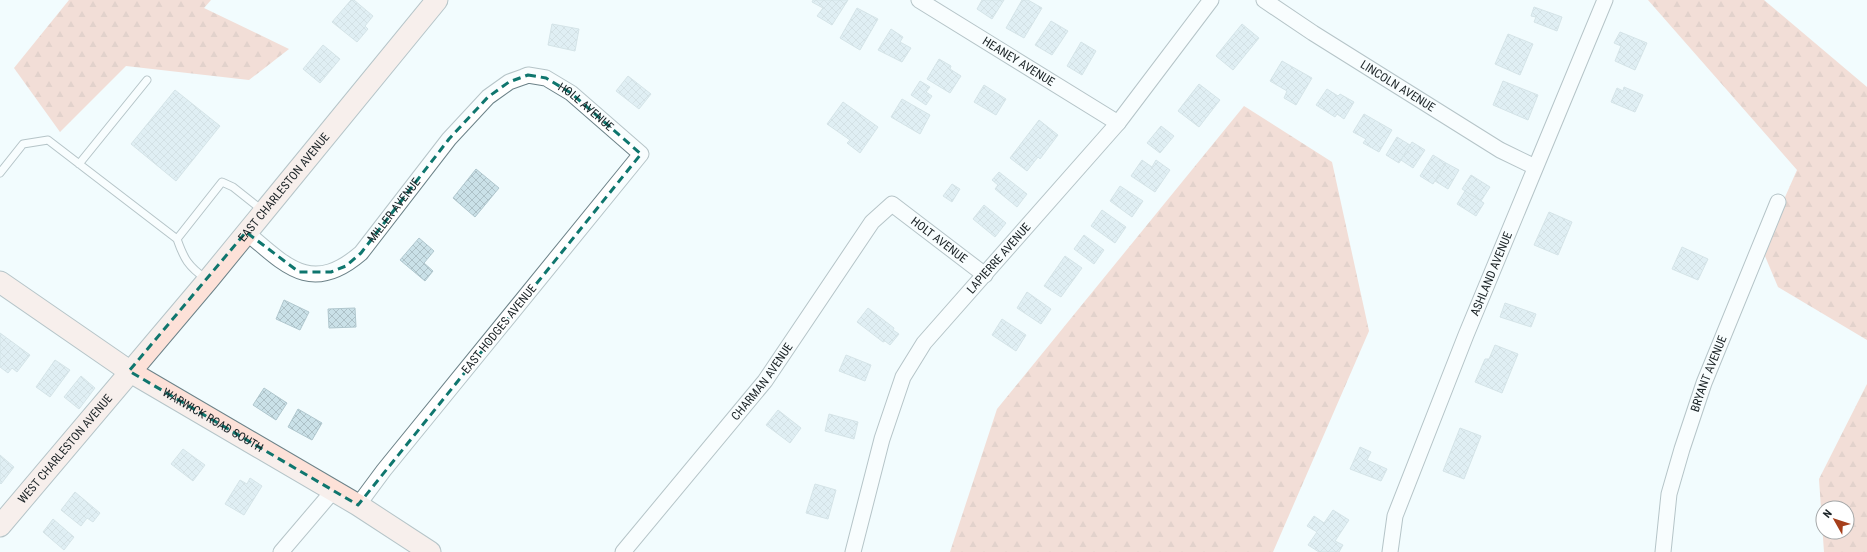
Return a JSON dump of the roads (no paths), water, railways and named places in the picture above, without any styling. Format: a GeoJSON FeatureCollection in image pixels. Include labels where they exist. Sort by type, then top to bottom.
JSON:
{"type":"FeatureCollection","features":[{"type":"Feature","properties":{"kind":"street","name":"EAST CHARLESTON AVENUE"},"geometry":{"type":"LineString","coordinates":[[129,371],[208,280],[437,0]]}},
{"type":"Feature","properties":{"kind":"street","name":"HEANEY AVENUE"},"geometry":{"type":"LineString","coordinates":[[919,0],[1118,123]]}},
{"type":"Feature","properties":{"kind":"street","name":"LAPIERRE AVENUE"},"geometry":{"type":"LineString","coordinates":[[852,552],[882,439],[903,377],[924,343],[1118,123],[1211,0]]}},
{"type":"Feature","properties":{"kind":"street","name":"LINCOLN AVENUE"},"geometry":{"type":"LineString","coordinates":[[1264,0],[1313,33],[1500,150],[1535,167]]}},
{"type":"Feature","properties":{"kind":"street","name":"ASHLAND AVENUE"},"geometry":{"type":"LineString","coordinates":[[1390,552],[1395,516],[1466,335],[1605,0]]}},
{"type":"Feature","properties":{"kind":"street","name":"HOLL AVENUE"},"geometry":{"type":"LineString","coordinates":[[523,77],[528,75],[546,78],[571,93],[641,154]]}},
{"type":"Feature","properties":{"kind":"street","name":"MILLER AVENUE"},"geometry":{"type":"LineString","coordinates":[[246,232],[288,266],[299,272],[313,274],[331,272],[346,266],[361,253],[449,139],[488,97],[509,82],[523,77]]}},
{"type":"Feature","properties":{"kind":"street","name":"EAST HODGES AVENUE"},"geometry":{"type":"LineString","coordinates":[[358,505],[389,464],[641,154]]}},
{"type":"Feature","properties":{"kind":"street","name":"BRYANT AVENUE"},"geometry":{"type":"LineString","coordinates":[[1663,552],[1669,494],[1682,449],[1704,383],[1778,202]]}},
{"type":"Feature","properties":{"kind":"street","name":"HOLT AVENUE"},"geometry":{"type":"LineString","coordinates":[[892,204],[985,275]]}},
{"type":"Feature","properties":{"kind":"street","name":"CHARMAN AVENUE"},"geometry":{"type":"LineString","coordinates":[[623,552],[765,381],[872,222],[892,204]]}},
{"type":"Feature","properties":{"kind":"street","name":"WARWICK ROAD SOUTH"},"geometry":{"type":"LineString","coordinates":[[0,282],[129,371],[358,505],[430,552]]}},
{"type":"Feature","properties":{"kind":"street","name":"WEST CHARLESTON AVENUE"},"geometry":{"type":"LineString","coordinates":[[0,526],[129,371]]}},
{"type":"Feature","properties":{"kind":"street"},"geometry":{"type":"LineString","coordinates":[[282,552],[333,491]]}},
{"type":"Feature","properties":{"kind":"lane"},"geometry":{"type":"LineString","coordinates":[[79,164],[147,80]]}},
{"type":"Feature","properties":{"kind":"lane"},"geometry":{"type":"LineString","coordinates":[[0,172],[23,144],[48,140],[177,239],[184,258],[194,270],[208,280]]}},
{"type":"Feature","properties":{"kind":"lane"},"geometry":{"type":"LineString","coordinates":[[177,239],[222,182],[233,187],[263,211]]}}]}
